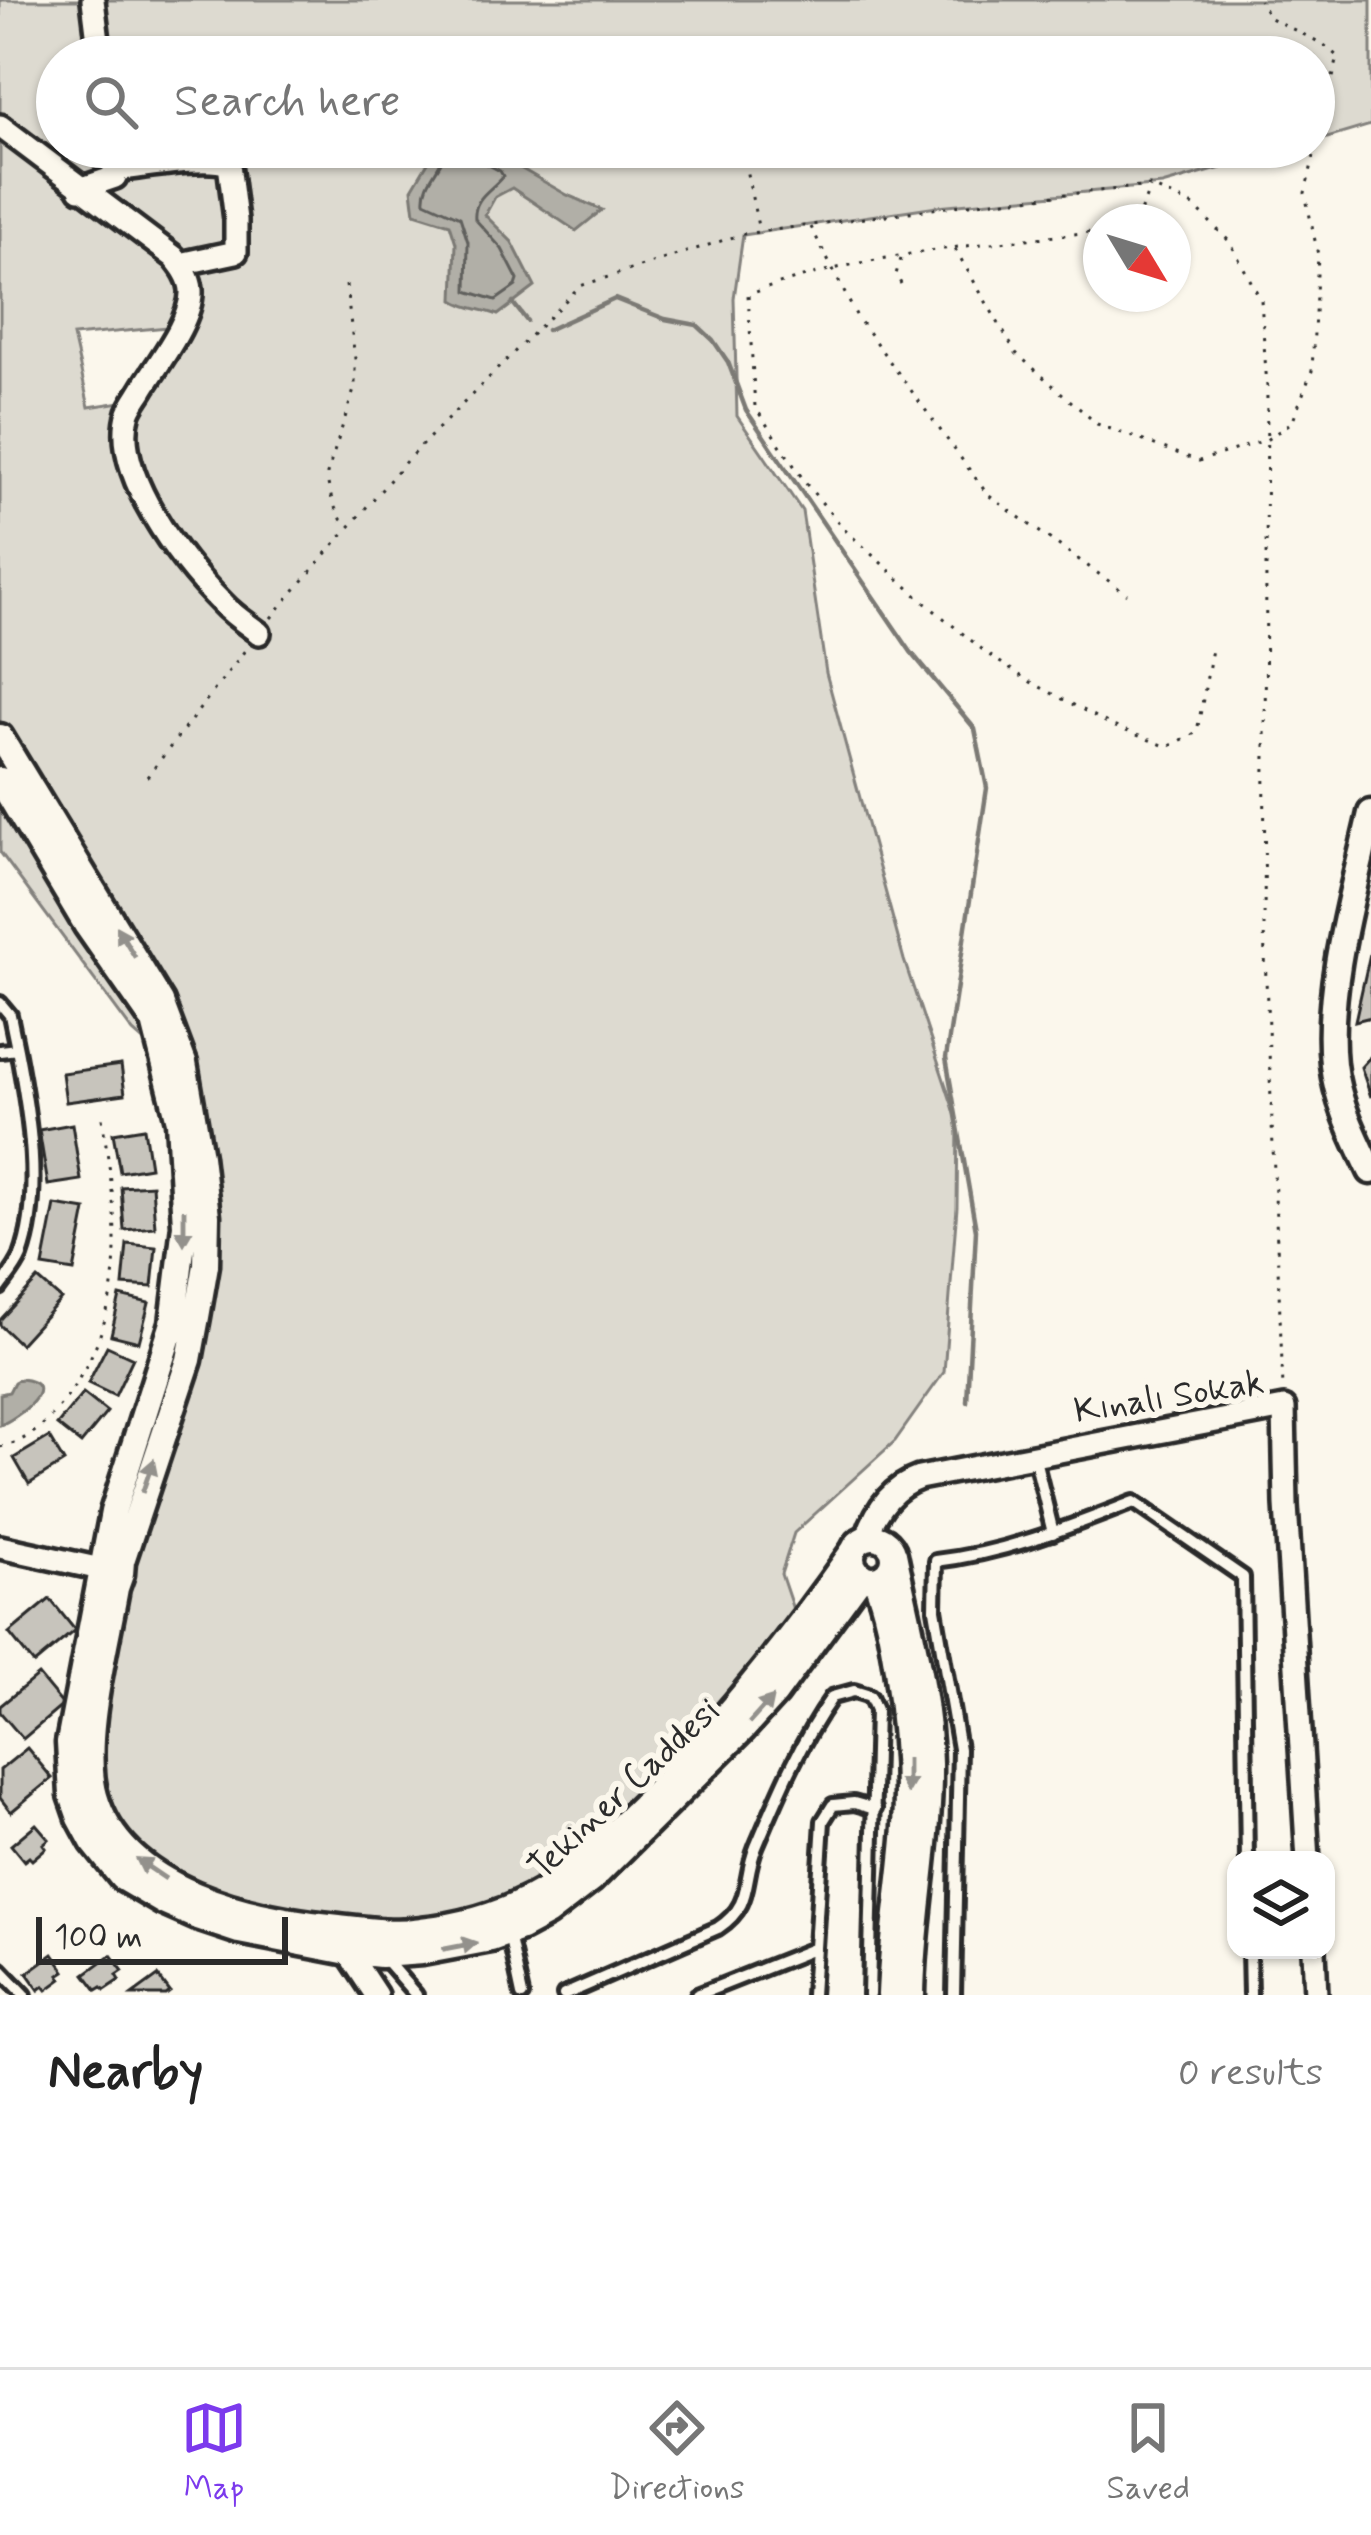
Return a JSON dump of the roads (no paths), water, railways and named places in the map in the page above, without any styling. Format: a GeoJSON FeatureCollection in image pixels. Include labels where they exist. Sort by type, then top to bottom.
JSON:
{"type":"FeatureCollection","features":[{"type":"Feature","properties":{"kind":"street"},"geometry":{"type":"LineString","coordinates":[[93,0],[97,36]]}},
{"type":"Feature","properties":{"kind":"street"},"geometry":{"type":"LineString","coordinates":[[0,126],[36,154]]}},
{"type":"Feature","properties":{"kind":"street"},"geometry":{"type":"LineString","coordinates":[[53,168],[186,271],[191,289],[188,310],[129,411],[132,466],[153,514],[201,581],[259,633]]}},
{"type":"Feature","properties":{"kind":"street"},"geometry":{"type":"LineString","coordinates":[[80,189],[115,178],[114,168]]}},
{"type":"Feature","properties":{"kind":"street"},"geometry":{"type":"LineString","coordinates":[[180,264],[236,252],[230,168]]}},
{"type":"Feature","properties":{"kind":"street"},"geometry":{"type":"LineString","coordinates":[[0,736],[160,1002],[184,1063],[198,1139],[207,1216],[206,1265],[197,1317],[188,1360],[122,1561],[109,1579]]}},
{"type":"Feature","properties":{"kind":"street"},"geometry":{"type":"LineString","coordinates":[[0,780],[87,926],[154,1022],[178,1120],[184,1226],[177,1305],[113,1512],[109,1579]]}},
{"type":"Feature","properties":{"kind":"street"},"geometry":{"type":"LineString","coordinates":[[1371,813],[1333,1008],[1333,1066],[1346,1117],[1371,1171]]}},
{"type":"Feature","properties":{"kind":"street","name":"Kınalı Sokak"},"geometry":{"type":"LineString","coordinates":[[864,1561],[872,1523],[887,1498],[906,1483],[1283,1408],[1307,1851]]}},
{"type":"Feature","properties":{"kind":"street"},"geometry":{"type":"LineString","coordinates":[[0,1546],[109,1579]]}},
{"type":"Feature","properties":{"kind":"street","name":"Tekiner Caddesi"},"geometry":{"type":"LineString","coordinates":[[864,1561],[887,1574],[894,1554],[920,1682],[929,1762],[912,1995]]}},
{"type":"Feature","properties":{"kind":"street"},"geometry":{"type":"LineString","coordinates":[[864,1561],[889,1623],[907,1754],[906,1827],[890,1995]]}},
{"type":"Feature","properties":{"kind":"street","name":"Tekiner Caddesi"},"geometry":{"type":"LineString","coordinates":[[109,1579],[89,1747],[96,1799],[113,1835],[142,1865],[209,1900],[285,1921],[388,1932],[444,1927],[500,1912],[558,1882],[612,1834],[737,1704],[808,1615],[864,1561]]}},
{"type":"Feature","properties":{"kind":"street","name":"Tekiner Caddesi"},"geometry":{"type":"LineString","coordinates":[[109,1579],[69,1743],[72,1795],[93,1842],[122,1878],[197,1917],[239,1931],[380,1955],[460,1946],[508,1932],[570,1898],[775,1694],[833,1616],[864,1561]]}},
{"type":"Feature","properties":{"kind":"street"},"geometry":{"type":"LineString","coordinates":[[833,1616],[861,1606],[889,1623]]}},
{"type":"Feature","properties":{"kind":"street"},"geometry":{"type":"LineString","coordinates":[[334,1927],[376,1995]]}},
{"type":"Feature","properties":{"kind":"street"},"geometry":{"type":"LineString","coordinates":[[1314,1959],[1316,1995]]}},
{"type":"Feature","properties":{"kind":"lane"},"geometry":{"type":"LineString","coordinates":[[0,1003],[10,1015],[29,1108],[30,1223],[19,1262],[0,1288]]}},
{"type":"Feature","properties":{"kind":"lane"},"geometry":{"type":"LineString","coordinates":[[0,1051],[17,1049]]}},
{"type":"Feature","properties":{"kind":"lane"},"geometry":{"type":"LineString","coordinates":[[1034,1455],[1053,1534]]}},
{"type":"Feature","properties":{"kind":"lane"},"geometry":{"type":"LineString","coordinates":[[954,1995],[959,1749],[935,1609],[936,1561],[972,1557],[1053,1534],[1134,1502],[1243,1577],[1247,1851]]}},
{"type":"Feature","properties":{"kind":"lane"},"geometry":{"type":"LineString","coordinates":[[563,1995],[718,1928],[735,1916],[753,1853],[811,1727],[832,1697],[854,1691],[870,1696],[876,1710],[869,1995]]}},
{"type":"Feature","properties":{"kind":"lane"},"geometry":{"type":"LineString","coordinates":[[812,1995],[823,1821],[833,1805],[854,1803],[875,1809]]}},
{"type":"Feature","properties":{"kind":"lane"},"geometry":{"type":"LineString","coordinates":[[508,1932],[522,1995]]}},
{"type":"Feature","properties":{"kind":"lane"},"geometry":{"type":"LineString","coordinates":[[697,1995],[813,1948]]}},
{"type":"Feature","properties":{"kind":"lane"},"geometry":{"type":"LineString","coordinates":[[380,1955],[416,1995]]}},
{"type":"Feature","properties":{"kind":"lane"},"geometry":{"type":"LineString","coordinates":[[1249,1959],[1250,1995]]}},
{"type":"Feature","properties":{"kind":"lane"},"geometry":{"type":"LineString","coordinates":[[0,1969],[25,1995]]}},
{"type":"Feature","properties":{"kind":"water"},"geometry":{"type":"Polygon","coordinates":[[[424,168],[520,168],[602,210],[576,231],[512,188],[495,197],[485,215],[512,242],[535,287],[498,315],[454,300],[456,243],[450,224],[415,213],[412,189],[424,168]]]}},
{"type":"Feature","properties":{"kind":"water"},"geometry":{"type":"Polygon","coordinates":[[[20,1379],[33,1382],[38,1394],[26,1409],[0,1425],[0,1394],[9,1392],[20,1379]]]}},
{"type":"Feature","properties":{"kind":"waterway"},"geometry":{"type":"LineString","coordinates":[[547,330],[615,299],[665,319],[697,325],[728,362],[746,410],[911,652],[975,729],[987,788],[946,1058],[976,1230],[967,1402]]}},
{"type":"Feature","properties":{"kind":"waterway"},"geometry":{"type":"LineString","coordinates":[[513,303],[527,321]]}}]}
